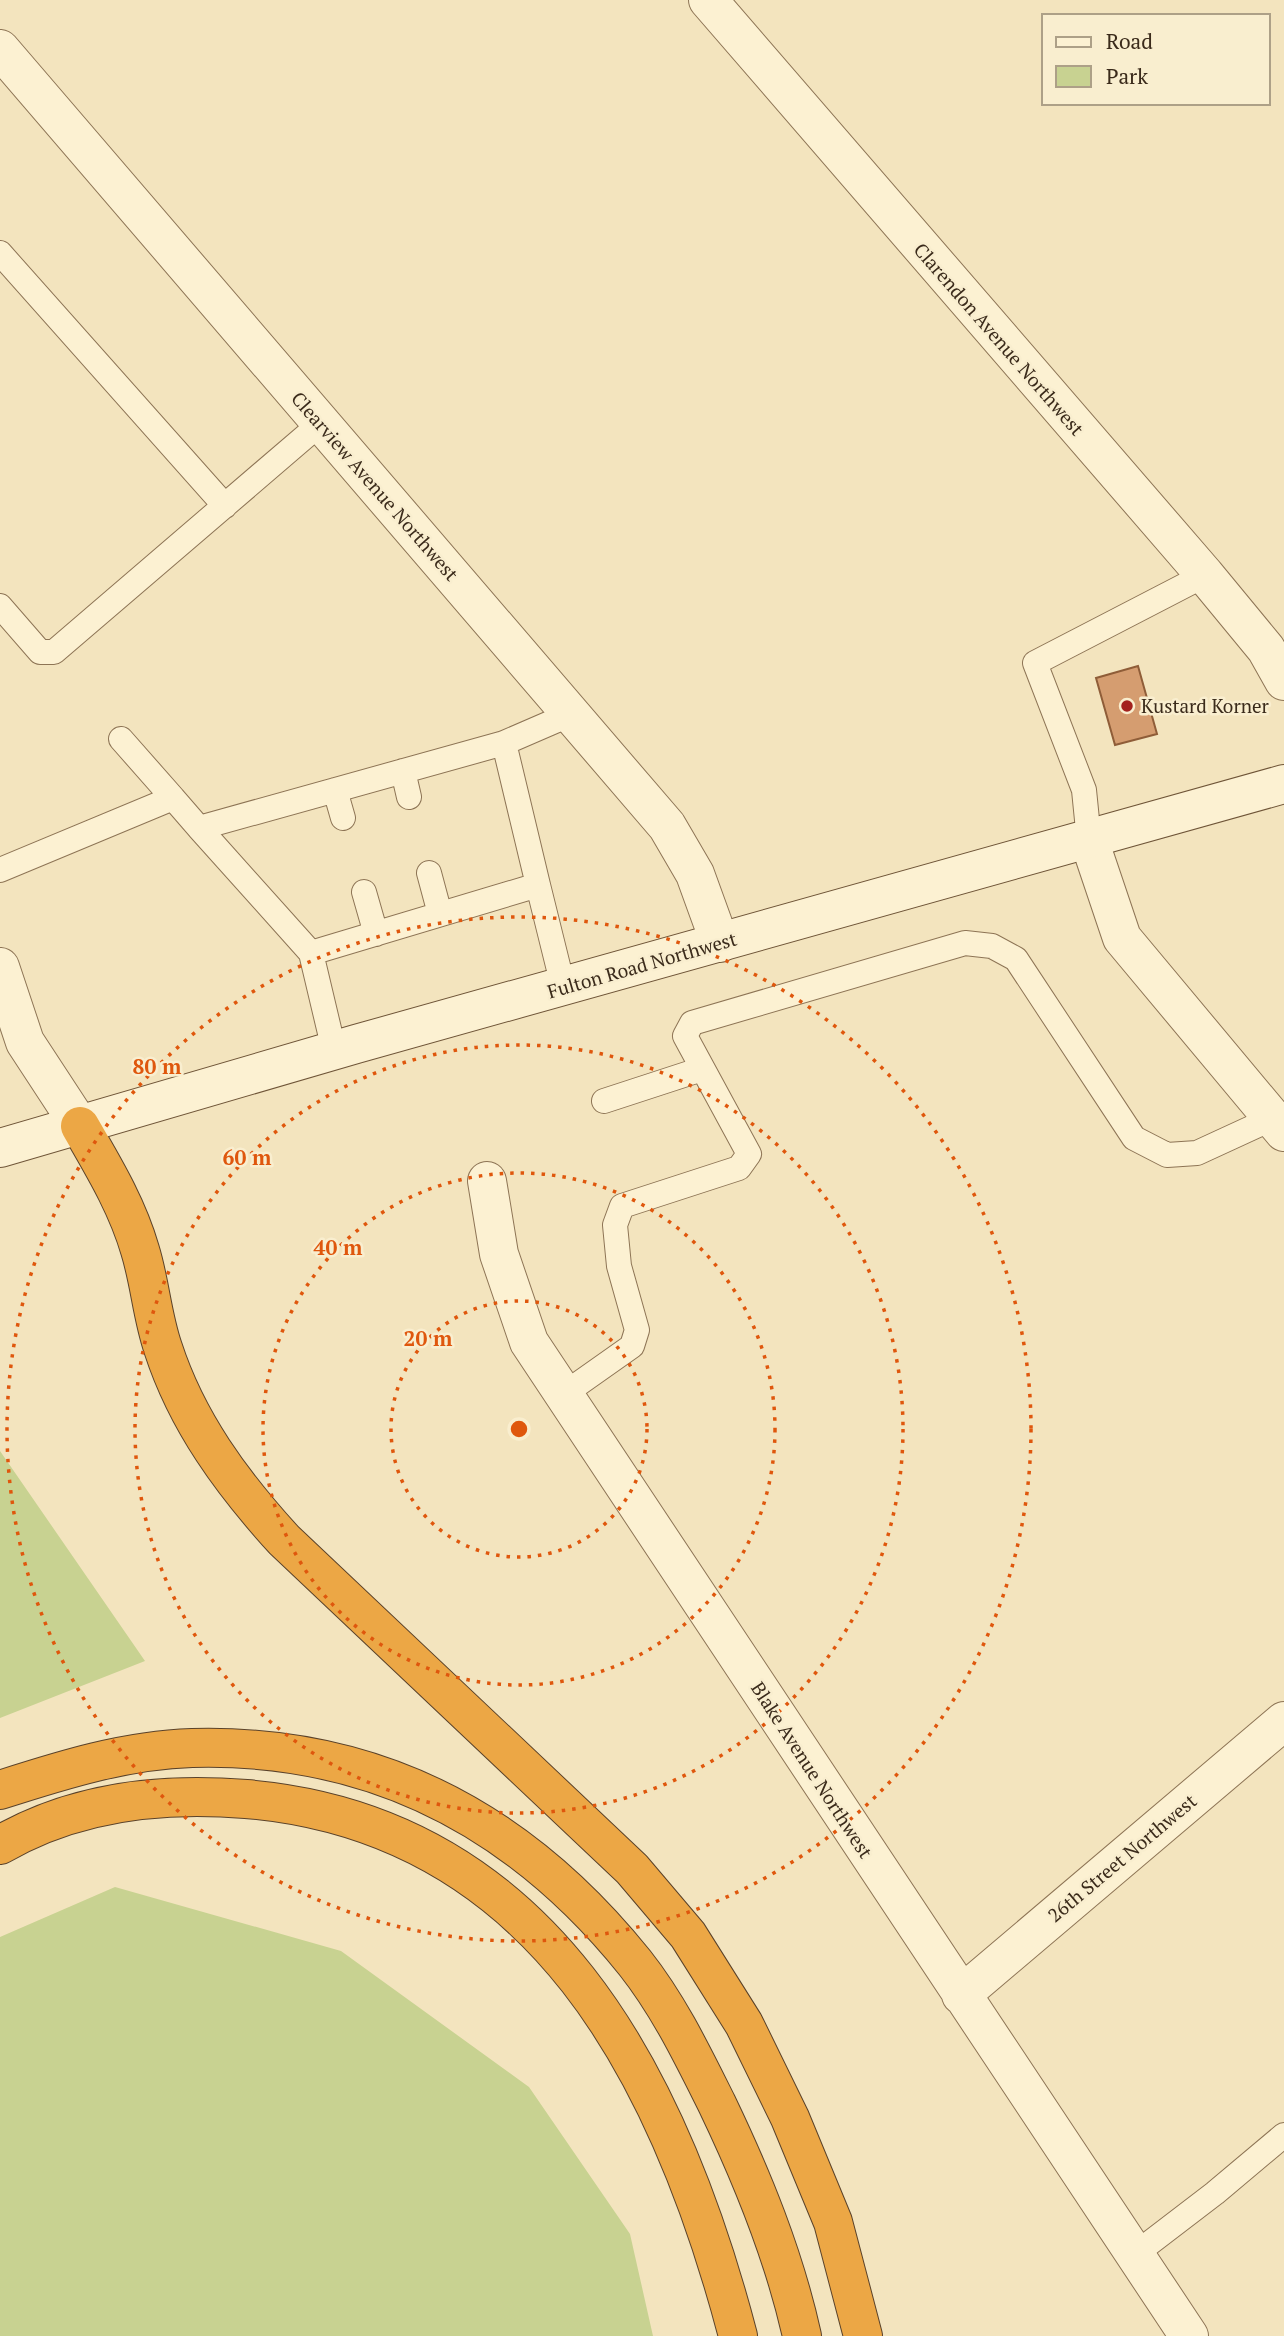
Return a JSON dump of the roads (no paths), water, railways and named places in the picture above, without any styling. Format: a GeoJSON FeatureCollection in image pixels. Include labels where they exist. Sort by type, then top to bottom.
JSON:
{"type":"FeatureCollection","features":[{"type":"Feature","properties":{"kind":"highway"},"geometry":{"type":"LineString","coordinates":[[80,1126],[125,1205],[141,1252],[163,1348],[183,1398],[219,1461],[248,1501],[284,1540],[632,1869],[688,1935],[744,2024],[790,2118],[833,2222],[863,2336]]}},
{"type":"Feature","properties":{"kind":"highway"},"geometry":{"type":"LineString","coordinates":[[0,1790],[73,1766],[147,1753],[190,1748],[279,1752],[342,1765],[399,1782],[448,1803],[501,1833],[594,1916],[637,1965],[684,2037],[746,2164],[789,2278],[802,2336]]}},
{"type":"Feature","properties":{"kind":"highway"},"geometry":{"type":"LineString","coordinates":[[0,1845],[107,1804],[177,1796],[216,1796],[297,1803],[355,1818],[416,1843],[482,1883],[558,1953],[621,2040],[680,2155],[724,2283],[737,2336]]}},
{"type":"Feature","properties":{"kind":"street","name":"Clarendon Avenue Northwest"},"geometry":{"type":"LineString","coordinates":[[708,0],[955,290],[1205,575],[1266,649],[1284,681]]}},
{"type":"Feature","properties":{"kind":"street","name":"Clearview Avenue Northwest"},"geometry":{"type":"LineString","coordinates":[[0,49],[667,825],[695,874],[720,943]]}},
{"type":"Feature","properties":{"kind":"street","name":"Fulton Road Northwest"},"geometry":{"type":"LineString","coordinates":[[0,1148],[334,1050],[1284,784]]}},
{"type":"Feature","properties":{"kind":"street"},"geometry":{"type":"LineString","coordinates":[[1089,840],[1122,937],[1278,1125]]}},
{"type":"Feature","properties":{"kind":"street"},"geometry":{"type":"LineString","coordinates":[[0,967],[25,1042],[80,1126]]}},
{"type":"Feature","properties":{"kind":"street","name":"Blake Avenue Northwest"},"geometry":{"type":"LineString","coordinates":[[486,1181],[499,1254],[529,1342],[1189,2336]]}},
{"type":"Feature","properties":{"kind":"street","name":"26th Street Northwest"},"geometry":{"type":"LineString","coordinates":[[961,1995],[1284,1721]]}},
{"type":"Feature","properties":{"kind":"lane"},"geometry":{"type":"LineString","coordinates":[[0,253],[225,506]]}},
{"type":"Feature","properties":{"kind":"lane"},"geometry":{"type":"LineString","coordinates":[[0,606],[40,652],[54,652],[321,423]]}},
{"type":"Feature","properties":{"kind":"lane"},"geometry":{"type":"LineString","coordinates":[[1089,840],[1084,790],[1035,663],[1205,575]]}},
{"type":"Feature","properties":{"kind":"lane"},"geometry":{"type":"LineString","coordinates":[[199,828],[504,743],[571,714]]}},
{"type":"Feature","properties":{"kind":"lane"},"geometry":{"type":"LineString","coordinates":[[121,739],[311,953],[334,1050]]}},
{"type":"Feature","properties":{"kind":"lane"},"geometry":{"type":"LineString","coordinates":[[504,743],[564,986]]}},
{"type":"Feature","properties":{"kind":"lane"},"geometry":{"type":"LineString","coordinates":[[403,771],[409,797]]}},
{"type":"Feature","properties":{"kind":"lane"},"geometry":{"type":"LineString","coordinates":[[335,790],[343,818]]}},
{"type":"Feature","properties":{"kind":"lane"},"geometry":{"type":"LineString","coordinates":[[0,870],[173,798]]}},
{"type":"Feature","properties":{"kind":"lane"},"geometry":{"type":"LineString","coordinates":[[429,873],[440,915]]}},
{"type":"Feature","properties":{"kind":"lane"},"geometry":{"type":"LineString","coordinates":[[311,953],[538,885]]}},
{"type":"Feature","properties":{"kind":"lane"},"geometry":{"type":"LineString","coordinates":[[363,892],[376,934]]}},
{"type":"Feature","properties":{"kind":"lane"},"geometry":{"type":"LineString","coordinates":[[564,1394],[632,1346],[637,1330],[620,1266],[615,1225],[622,1206],[739,1168],[749,1154],[685,1037],[692,1023],[965,943],[992,946],[1016,959],[1134,1138],[1167,1154],[1196,1153],[1278,1125]]}},
{"type":"Feature","properties":{"kind":"lane"},"geometry":{"type":"LineString","coordinates":[[604,1101],[702,1069]]}},
{"type":"Feature","properties":{"kind":"lane"},"geometry":{"type":"LineString","coordinates":[[1134,2255],[1215,2193],[1284,2135]]}},
{"type":"Feature","properties":{"kind":"place","name":"Kustard Korner"},"geometry":{"type":"Point","coordinates":[1127,706]}}]}
